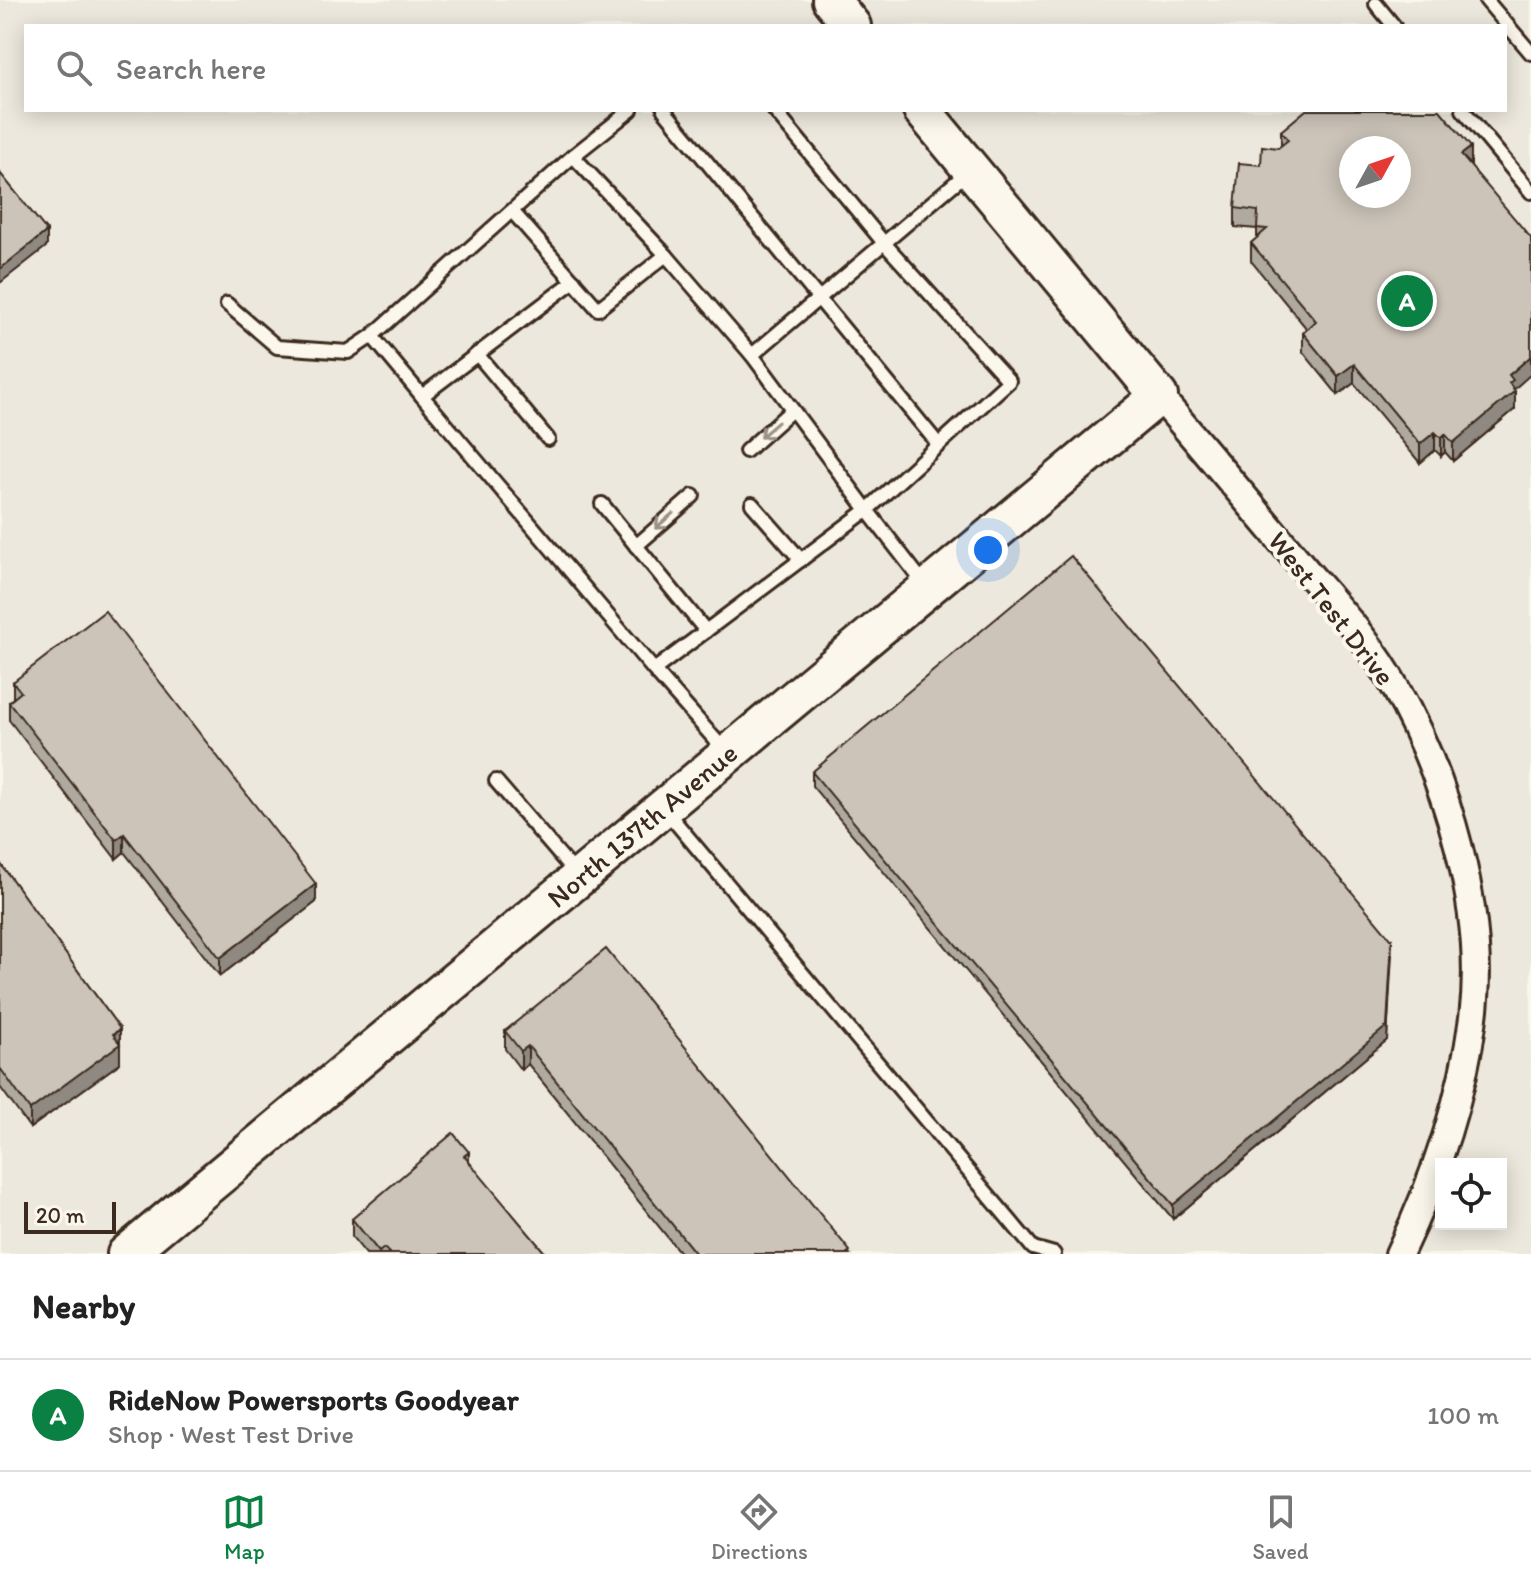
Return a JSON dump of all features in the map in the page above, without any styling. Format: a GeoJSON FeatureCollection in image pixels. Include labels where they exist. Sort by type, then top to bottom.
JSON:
{"type":"FeatureCollection","features":[{"type":"Feature","properties":{"kind":"street"},"geometry":{"type":"LineString","coordinates":[[831,0],[850,24]]}},
{"type":"Feature","properties":{"kind":"street","name":"West Test Drive"},"geometry":{"type":"LineString","coordinates":[[924,112],[1336,606],[1395,686],[1420,739],[1456,835],[1473,929],[1474,1017],[1455,1111],[1445,1143],[1399,1254]]}},
{"type":"Feature","properties":{"kind":"street","name":"North 137th Avenue"},"geometry":{"type":"LineString","coordinates":[[126,1254],[1159,396]]}},
{"type":"Feature","properties":{"kind":"lane"},"geometry":{"type":"LineString","coordinates":[[1486,0],[1506,24]]}},
{"type":"Feature","properties":{"kind":"lane"},"geometry":{"type":"LineString","coordinates":[[1376,4],[1392,24]]}},
{"type":"Feature","properties":{"kind":"lane"},"geometry":{"type":"LineString","coordinates":[[1507,25],[1531,53]]}},
{"type":"Feature","properties":{"kind":"lane"},"geometry":{"type":"LineString","coordinates":[[227,304],[277,347],[348,352],[372,336],[573,156],[628,112]]}},
{"type":"Feature","properties":{"kind":"lane"},"geometry":{"type":"LineString","coordinates":[[666,112],[939,445]]}},
{"type":"Feature","properties":{"kind":"lane"},"geometry":{"type":"LineString","coordinates":[[654,670],[867,510],[1009,381],[884,243],[776,112]]}},
{"type":"Feature","properties":{"kind":"lane"},"geometry":{"type":"LineString","coordinates":[[1465,112],[1531,192]]}},
{"type":"Feature","properties":{"kind":"lane"},"geometry":{"type":"LineString","coordinates":[[573,156],[666,255],[752,355],[928,588]]}},
{"type":"Feature","properties":{"kind":"lane"},"geometry":{"type":"LineString","coordinates":[[752,355],[971,170]]}},
{"type":"Feature","properties":{"kind":"lane"},"geometry":{"type":"LineString","coordinates":[[512,211],[598,309],[666,255]]}},
{"type":"Feature","properties":{"kind":"lane"},"geometry":{"type":"LineString","coordinates":[[422,396],[574,281]]}},
{"type":"Feature","properties":{"kind":"lane"},"geometry":{"type":"LineString","coordinates":[[372,336],[728,754]]}},
{"type":"Feature","properties":{"kind":"lane"},"geometry":{"type":"LineString","coordinates":[[477,354],[548,439]]}},
{"type":"Feature","properties":{"kind":"lane"},"geometry":{"type":"LineString","coordinates":[[746,451],[792,410]]}},
{"type":"Feature","properties":{"kind":"lane"},"geometry":{"type":"LineString","coordinates":[[636,546],[693,496]]}},
{"type":"Feature","properties":{"kind":"lane"},"geometry":{"type":"LineString","coordinates":[[602,504],[706,631]]}},
{"type":"Feature","properties":{"kind":"lane"},"geometry":{"type":"LineString","coordinates":[[752,504],[801,560]]}},
{"type":"Feature","properties":{"kind":"lane"},"geometry":{"type":"LineString","coordinates":[[496,781],[579,877]]}},
{"type":"Feature","properties":{"kind":"lane"},"geometry":{"type":"LineString","coordinates":[[664,808],[1033,1248],[1054,1254]]}},
{"type":"Feature","properties":{"kind":"shaded area"},"geometry":{"type":"Polygon","coordinates":[[[0,0],[1531,0],[1531,1254],[0,1254],[0,0]]]}},
{"type":"Feature","properties":{"kind":"building"},"geometry":{"type":"Polygon","coordinates":[[[1304,112],[1442,112],[1471,147],[1461,155],[1531,238],[1531,356],[1509,375],[1513,380],[1509,383],[1515,391],[1453,443],[1445,434],[1441,438],[1435,432],[1420,444],[1354,364],[1338,376],[1303,333],[1316,321],[1251,243],[1267,229],[1257,228],[1258,211],[1235,208],[1239,163],[1261,165],[1262,146],[1278,148],[1288,140],[1281,131],[1304,112]]]}},
{"type":"Feature","properties":{"kind":"building"},"geometry":{"type":"Polygon","coordinates":[[[0,173],[47,231],[0,269],[0,173]]]}},
{"type":"Feature","properties":{"kind":"building"},"geometry":{"type":"Polygon","coordinates":[[[1071,556],[1392,940],[1387,1026],[1173,1205],[812,772],[1071,556]]]}},
{"type":"Feature","properties":{"kind":"building"},"geometry":{"type":"Polygon","coordinates":[[[105,611],[316,884],[220,958],[124,834],[116,840],[9,702],[21,692],[13,682],[105,611]]]}},
{"type":"Feature","properties":{"kind":"building"},"geometry":{"type":"Polygon","coordinates":[[[0,863],[120,1029],[113,1034],[120,1044],[30,1110],[0,1068],[0,863]]]}},
{"type":"Feature","properties":{"kind":"building"},"geometry":{"type":"Polygon","coordinates":[[[606,949],[850,1251],[846,1254],[696,1254],[528,1046],[521,1051],[505,1031],[606,949]]]}},
{"type":"Feature","properties":{"kind":"building"},"geometry":{"type":"Polygon","coordinates":[[[453,1133],[469,1152],[464,1156],[546,1254],[390,1254],[384,1248],[379,1252],[352,1219],[453,1133]]]}},
{"type":"Feature","properties":{"kind":"place","name":"RideNow Powersports Goodyear"},"geometry":{"type":"Point","coordinates":[1407,301]}}]}
